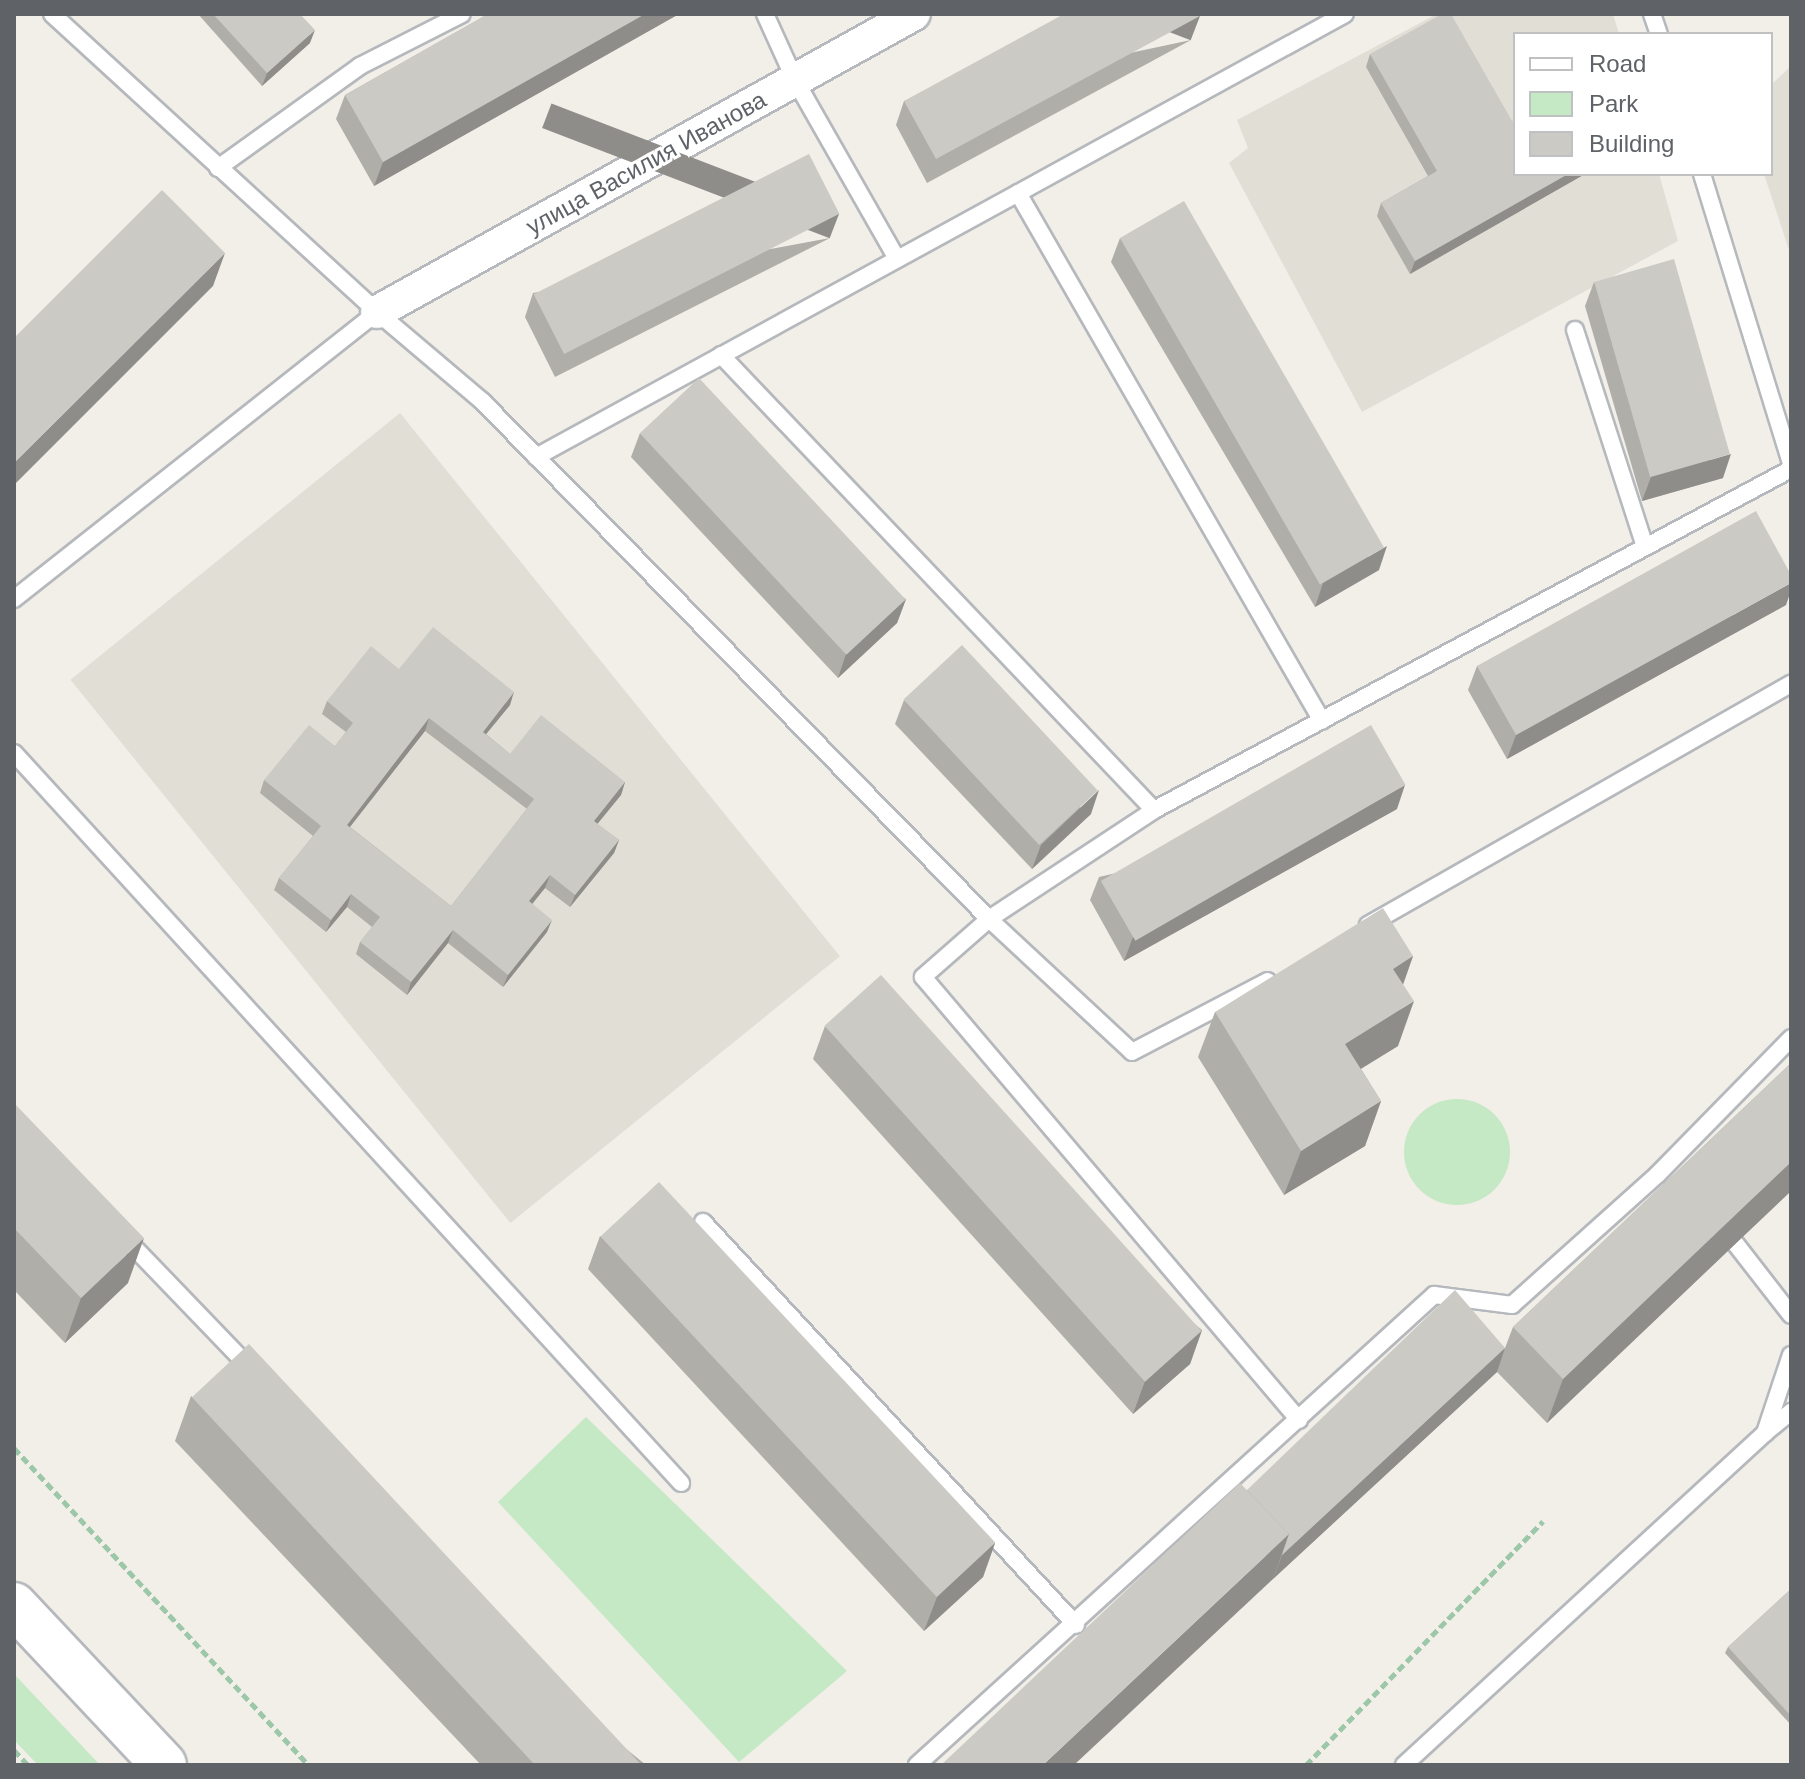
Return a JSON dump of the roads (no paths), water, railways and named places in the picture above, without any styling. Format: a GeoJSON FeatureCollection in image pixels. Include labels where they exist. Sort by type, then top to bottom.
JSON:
{"type":"FeatureCollection","features":[{"type":"Feature","properties":{"kind":"main road"},"geometry":{"type":"LineString","coordinates":[[14,1605],[164,1765]]}},
{"type":"Feature","properties":{"kind":"street","name":"улица Василия Иванова"},"geometry":{"type":"LineString","coordinates":[[377,312],[914,14]]}},
{"type":"Feature","properties":{"kind":"lane"},"geometry":{"type":"LineString","coordinates":[[52,14],[377,312],[482,401],[989,919],[1132,1052],[1284,972]]}},
{"type":"Feature","properties":{"kind":"lane"},"geometry":{"type":"LineString","coordinates":[[218,168],[360,66],[462,14]]}},
{"type":"Feature","properties":{"kind":"lane"},"geometry":{"type":"LineString","coordinates":[[765,14],[795,80],[897,259]]}},
{"type":"Feature","properties":{"kind":"lane"},"geometry":{"type":"LineString","coordinates":[[536,457],[1345,14]]}},
{"type":"Feature","properties":{"kind":"lane"},"geometry":{"type":"LineString","coordinates":[[1299,1420],[923,977],[989,919],[1154,810],[1791,467],[1703,176]]}},
{"type":"Feature","properties":{"kind":"lane"},"geometry":{"type":"LineString","coordinates":[[1018,193],[1322,721]]}},
{"type":"Feature","properties":{"kind":"lane"},"geometry":{"type":"LineString","coordinates":[[14,599],[377,312]]}},
{"type":"Feature","properties":{"kind":"lane"},"geometry":{"type":"LineString","coordinates":[[1575,330],[1645,547]]}},
{"type":"Feature","properties":{"kind":"lane"},"geometry":{"type":"LineString","coordinates":[[721,355],[1154,810]]}},
{"type":"Feature","properties":{"kind":"lane"},"geometry":{"type":"LineString","coordinates":[[1351,935],[1791,684]]}},
{"type":"Feature","properties":{"kind":"lane"},"geometry":{"type":"LineString","coordinates":[[14,753],[681,1483]]}},
{"type":"Feature","properties":{"kind":"lane"},"geometry":{"type":"LineString","coordinates":[[917,1765],[1076,1625],[1434,1295],[1512,1305],[1662,1181],[1791,1038]]}},
{"type":"Feature","properties":{"kind":"lane"},"geometry":{"type":"LineString","coordinates":[[703,1222],[1076,1625]]}},
{"type":"Feature","properties":{"kind":"lane"},"geometry":{"type":"LineString","coordinates":[[112,1224],[265,1383]]}},
{"type":"Feature","properties":{"kind":"lane"},"geometry":{"type":"LineString","coordinates":[[1735,1243],[1791,1315]]}},
{"type":"Feature","properties":{"kind":"lane"},"geometry":{"type":"LineString","coordinates":[[1765,1433],[1791,1355]]}},
{"type":"Feature","properties":{"kind":"lane"},"geometry":{"type":"LineString","coordinates":[[1404,1765],[1791,1412]]}}]}
